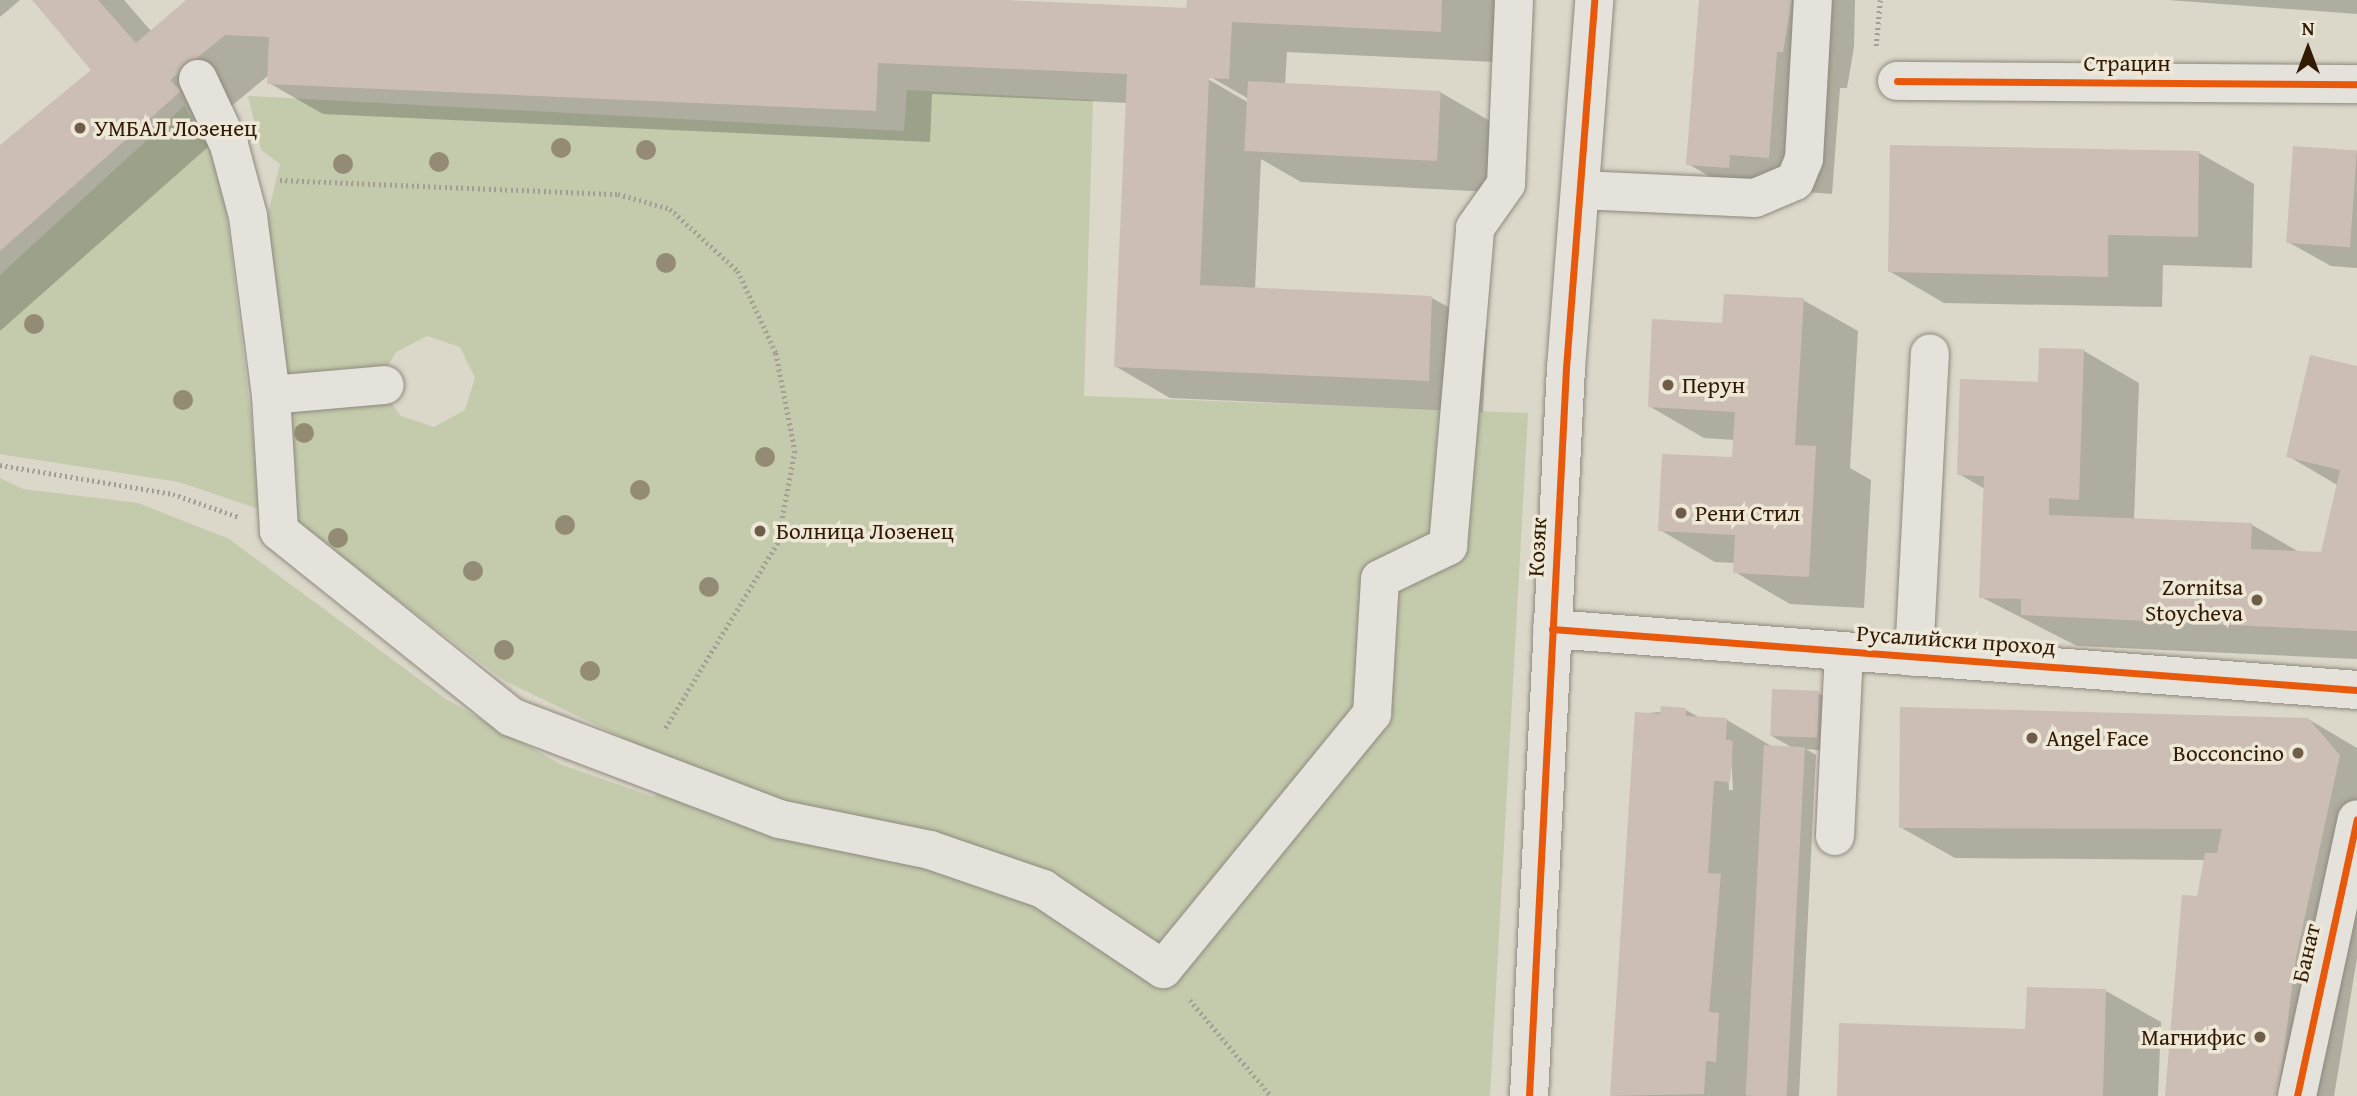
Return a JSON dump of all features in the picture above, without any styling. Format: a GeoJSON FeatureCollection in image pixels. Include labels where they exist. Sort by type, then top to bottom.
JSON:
{"type":"FeatureCollection","features":[{"type":"Feature","properties":{"kind":"street"},"geometry":{"type":"LineString","coordinates":[[198,79],[240,179],[271,395],[279,531],[512,717],[779,818],[930,850],[1043,889],[1163,969],[1372,714],[1380,579],[1448,546],[1475,228],[1506,184],[1514,0]]}},
{"type":"Feature","properties":{"kind":"street","name":"Козяк"},"geometry":{"type":"LineString","coordinates":[[1529,1096],[1552,629],[1594,0]]}},
{"type":"Feature","properties":{"kind":"street"},"geometry":{"type":"LineString","coordinates":[[1580,190],[1755,198],[1795,181],[1804,159],[1813,0]]}},
{"type":"Feature","properties":{"kind":"street","name":"Страцин"},"geometry":{"type":"LineString","coordinates":[[1886,70],[2357,84]]}},
{"type":"Feature","properties":{"kind":"street"},"geometry":{"type":"LineString","coordinates":[[1914,657],[1930,354]]}},
{"type":"Feature","properties":{"kind":"street"},"geometry":{"type":"LineString","coordinates":[[271,395],[385,385]]}},
{"type":"Feature","properties":{"kind":"street","name":"Русалийски проход"},"geometry":{"type":"LineString","coordinates":[[1552,629],[2357,690]]}},
{"type":"Feature","properties":{"kind":"street"},"geometry":{"type":"LineString","coordinates":[[1835,836],[1844,651]]}},
{"type":"Feature","properties":{"kind":"street","name":"Банат"},"geometry":{"type":"LineString","coordinates":[[2297,1096],[2357,819]]}},
{"type":"Feature","properties":{"kind":"path"},"geometry":{"type":"LineString","coordinates":[[1880,0],[1886,70]]}},
{"type":"Feature","properties":{"kind":"path"},"geometry":{"type":"LineString","coordinates":[[240,179],[618,194],[670,209],[738,271],[776,353],[796,451],[778,543],[642,768]]}},
{"type":"Feature","properties":{"kind":"path"},"geometry":{"type":"LineString","coordinates":[[0,465],[173,494],[279,531]]}},
{"type":"Feature","properties":{"kind":"path"},"geometry":{"type":"LineString","coordinates":[[1163,969],[1271,1096]]}},
{"type":"Feature","properties":{"kind":"green space","name":"Болница Лозенец"},"geometry":{"type":"Polygon","coordinates":[[[907,90],[1093,100],[1084,396],[1528,413],[1490,1096],[0,1096],[0,478],[23,489],[138,503],[229,539],[446,699],[562,765],[654,797],[677,764],[505,681],[293,521],[266,266],[269,210],[280,164],[261,150],[248,96],[904,131],[907,90]],[[427,336],[396,352],[387,368],[390,402],[401,416],[434,427],[465,410],[475,378],[460,347],[427,336]]]}},
{"type":"Feature","properties":{"kind":"green space"},"geometry":{"type":"Polygon","coordinates":[[[184,106],[221,168],[262,510],[179,482],[0,454],[0,275],[184,106]]]}},
{"type":"Feature","properties":{"kind":"building","name":"УМБАЛ Лозенец"},"geometry":{"type":"Polygon","coordinates":[[[32,0],[98,0],[136,43],[186,0],[1004,0],[1186,8],[1187,0],[1442,0],[1441,32],[1232,22],[1229,79],[1209,78],[1200,285],[1432,296],[1429,381],[1114,367],[1127,74],[878,63],[876,111],[267,84],[269,37],[225,35],[170,80],[181,91],[0,251],[0,145],[91,70],[32,0]]]}},
{"type":"Feature","properties":{"kind":"building"},"geometry":{"type":"Polygon","coordinates":[[[1699,0],[1792,0],[1783,52],[1777,52],[1769,158],[1730,155],[1729,168],[1686,165],[1699,0]]]}},
{"type":"Feature","properties":{"kind":"building"},"geometry":{"type":"Polygon","coordinates":[[[1248,81],[1441,91],[1437,161],[1244,151],[1248,81]]]}},
{"type":"Feature","properties":{"kind":"building"},"geometry":{"type":"Polygon","coordinates":[[[1890,145],[2199,151],[2198,237],[2108,235],[2108,277],[1888,272],[1890,145]]]}},
{"type":"Feature","properties":{"kind":"building"},"geometry":{"type":"Polygon","coordinates":[[[2293,146],[2357,150],[2350,247],[2286,243],[2293,146]]]}},
{"type":"Feature","properties":{"kind":"building"},"geometry":{"type":"Polygon","coordinates":[[[1724,294],[1804,298],[1795,445],[1816,446],[1809,577],[1733,573],[1735,535],[1658,531],[1662,454],[1732,457],[1735,412],[1648,407],[1652,319],[1722,323],[1724,294]]]}},
{"type":"Feature","properties":{"kind":"building"},"geometry":{"type":"Polygon","coordinates":[[[2039,348],[2084,349],[2079,500],[2049,498],[2049,515],[2252,523],[2251,549],[2321,552],[2340,470],[2286,457],[2310,355],[2357,366],[2357,631],[2021,615],[2021,599],[1979,598],[1984,476],[1957,475],[1960,379],[2038,382],[2039,348]]]}},
{"type":"Feature","properties":{"kind":"building"},"geometry":{"type":"Polygon","coordinates":[[[1772,689],[1819,691],[1817,738],[1770,736],[1772,689]]]}},
{"type":"Feature","properties":{"kind":"building"},"geometry":{"type":"Polygon","coordinates":[[[1661,706],[1686,708],[1686,716],[1727,718],[1726,740],[1733,741],[1730,782],[1714,781],[1708,873],[1721,874],[1709,1012],[1719,1013],[1716,1062],[1706,1061],[1704,1094],[1610,1096],[1635,712],[1660,714],[1661,706]]]}},
{"type":"Feature","properties":{"kind":"building"},"geometry":{"type":"Polygon","coordinates":[[[1900,707],[2308,718],[2340,755],[2296,957],[2278,1096],[2165,1096],[2182,895],[2197,896],[2205,853],[2217,853],[2222,829],[1899,828],[1900,707]]]}},
{"type":"Feature","properties":{"kind":"building"},"geometry":{"type":"Polygon","coordinates":[[[1764,745],[1805,747],[1787,1096],[1746,1096],[1764,745]]]}},
{"type":"Feature","properties":{"kind":"building"},"geometry":{"type":"Polygon","coordinates":[[[2027,987],[2106,989],[2103,1096],[1837,1096],[1839,1023],[2025,1029],[2027,987]]]}},
{"type":"Feature","properties":{"kind":"cycle path"},"geometry":{"type":"LineString","coordinates":[[1529,1096],[1566,368],[1594,0]]}},
{"type":"Feature","properties":{"kind":"cycle path"},"geometry":{"type":"LineString","coordinates":[[1897,81],[2357,84]]}},
{"type":"Feature","properties":{"kind":"cycle path"},"geometry":{"type":"LineString","coordinates":[[1552,629],[2357,690]]}},
{"type":"Feature","properties":{"kind":"cycle path"},"geometry":{"type":"LineString","coordinates":[[2297,1096],[2357,819]]}},
{"type":"Feature","properties":{"kind":"place","name":"УМБАЛ Лозенец"},"geometry":{"type":"Point","coordinates":[80,128]}},
{"type":"Feature","properties":{"kind":"place","name":"Перун"},"geometry":{"type":"Point","coordinates":[1668,385]}},
{"type":"Feature","properties":{"kind":"place","name":"Рени Стил"},"geometry":{"type":"Point","coordinates":[1681,513]}},
{"type":"Feature","properties":{"kind":"place","name":"Болница Лозенец"},"geometry":{"type":"Point","coordinates":[760,531]}},
{"type":"Feature","properties":{"kind":"place","name":"Zornitsa Stoycheva"},"geometry":{"type":"Point","coordinates":[2257,600]}},
{"type":"Feature","properties":{"kind":"place","name":"Angel Face"},"geometry":{"type":"Point","coordinates":[2032,738]}},
{"type":"Feature","properties":{"kind":"place","name":"Bocconcino"},"geometry":{"type":"Point","coordinates":[2298,753]}},
{"type":"Feature","properties":{"kind":"place","name":"Магнифис"},"geometry":{"type":"Point","coordinates":[2260,1037]}}]}
